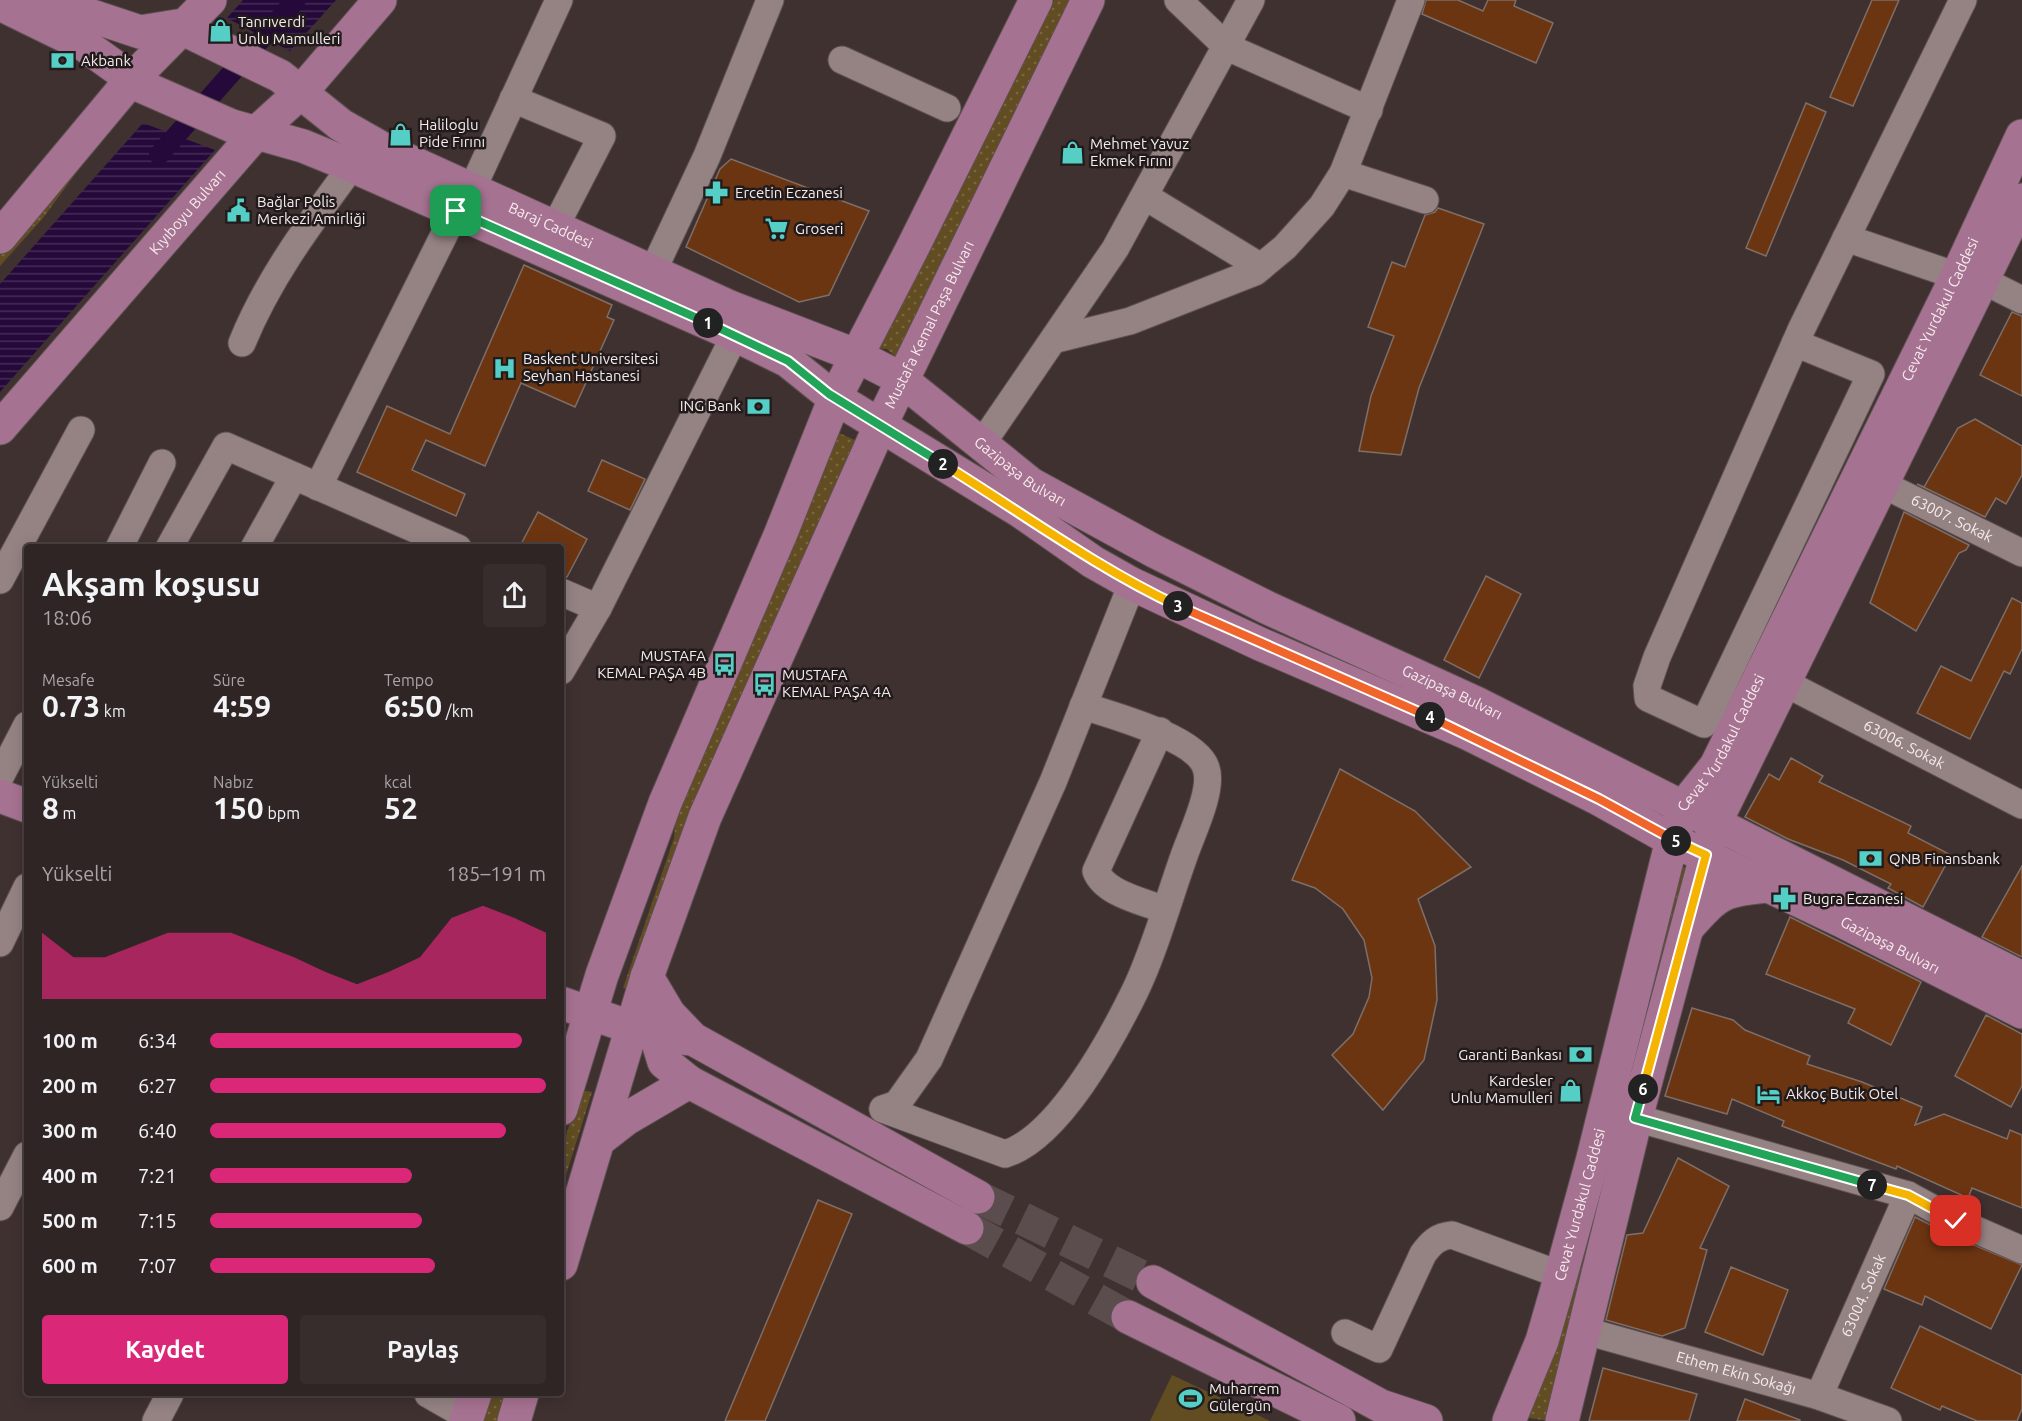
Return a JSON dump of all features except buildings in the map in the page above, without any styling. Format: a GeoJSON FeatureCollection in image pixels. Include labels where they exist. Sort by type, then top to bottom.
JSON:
{"type":"FeatureCollection","features":[{"type":"Feature","properties":{"kind":"main road"},"geometry":{"type":"LineString","coordinates":[[0,237],[186,31],[210,0]]}},
{"type":"Feature","properties":{"kind":"main road","name":"Kıyıboyu Bulvarı"},"geometry":{"type":"LineString","coordinates":[[0,428],[244,129],[380,0]]}},
{"type":"Feature","properties":{"kind":"main road"},"geometry":{"type":"LineString","coordinates":[[564,1089],[576,1008],[781,533],[835,398],[1036,0]]}},
{"type":"Feature","properties":{"kind":"main road","name":"Mustafa Kemal Paşa Bulvarı"},"geometry":{"type":"LineString","coordinates":[[564,1254],[599,1140],[644,1032],[647,977],[705,817],[880,426],[1088,0]]}},
{"type":"Feature","properties":{"kind":"main road","name":"Baraj Caddesi"},"geometry":{"type":"LineString","coordinates":[[61,3],[140,32],[177,26],[291,84],[361,139],[464,200],[788,361],[835,398]]}},
{"type":"Feature","properties":{"kind":"main road","name":"Baraj Caddesi"},"geometry":{"type":"LineString","coordinates":[[1,7],[86,46],[137,83],[244,129],[303,146],[352,166],[555,227],[740,311],[855,355],[902,380]]}},
{"type":"Feature","properties":{"kind":"main road","name":"Cevat Yurdakul Caddesi"},"geometry":{"type":"LineString","coordinates":[[1562,1421],[1582,1330],[1635,1118],[1715,823],[1882,484],[1971,278],[2022,136]]}},
{"type":"Feature","properties":{"kind":"main road","name":"Cevat Yurdakul Caddesi"},"geometry":{"type":"LineString","coordinates":[[1509,1421],[1542,1341],[1561,1275],[1593,1158],[1672,840],[1684,806],[1716,766],[1971,278],[2022,200]]}},
{"type":"Feature","properties":{"kind":"main road","name":"Gazipaşa Bulvarı"},"geometry":{"type":"LineString","coordinates":[[902,380],[1031,484],[1154,551],[1268,608],[1471,718],[1599,799],[1672,840],[1770,886],[2022,1012]]}},
{"type":"Feature","properties":{"kind":"main road","name":"Gazipaşa Bulvarı"},"geometry":{"type":"LineString","coordinates":[[835,398],[1020,511],[1094,562],[1132,584],[1260,644],[1471,718],[1684,806],[2022,978]]}},
{"type":"Feature","properties":{"kind":"main road"},"geometry":{"type":"LineString","coordinates":[[0,796],[24,805]]}},
{"type":"Feature","properties":{"kind":"main road"},"geometry":{"type":"LineString","coordinates":[[1686,930],[1711,901],[1723,893],[1770,886]]}},
{"type":"Feature","properties":{"kind":"main road"},"geometry":{"type":"LineString","coordinates":[[647,977],[669,1014],[693,1039],[978,1197]]}},
{"type":"Feature","properties":{"kind":"main road"},"geometry":{"type":"LineString","coordinates":[[576,1008],[644,1032],[693,1039]]}},
{"type":"Feature","properties":{"kind":"main road"},"geometry":{"type":"LineString","coordinates":[[644,1032],[664,1062],[689,1082],[967,1228]]}},
{"type":"Feature","properties":{"kind":"main road"},"geometry":{"type":"LineString","coordinates":[[599,1140],[626,1119],[689,1082]]}},
{"type":"Feature","properties":{"kind":"main road"},"geometry":{"type":"LineString","coordinates":[[1153,1282],[1381,1406],[1426,1421]]}},
{"type":"Feature","properties":{"kind":"main road"},"geometry":{"type":"LineString","coordinates":[[1128,1317],[1339,1421]]}},
{"type":"Feature","properties":{"kind":"main road"},"geometry":{"type":"LineString","coordinates":[[514,1421],[521,1396]]}},
{"type":"Feature","properties":{"kind":"street"},"geometry":{"type":"LineString","coordinates":[[318,487],[464,200],[559,0]]}},
{"type":"Feature","properties":{"kind":"street"},"geometry":{"type":"LineString","coordinates":[[653,271],[707,156],[770,0]]}},
{"type":"Feature","properties":{"kind":"street"},"geometry":{"type":"LineString","coordinates":[[1178,0],[1227,47],[1369,110]]}},
{"type":"Feature","properties":{"kind":"street"},"geometry":{"type":"LineString","coordinates":[[981,445],[1115,249],[1146,197],[1251,0]]}},
{"type":"Feature","properties":{"kind":"street"},"geometry":{"type":"LineString","coordinates":[[1053,340],[1130,321],[1255,272],[1285,247],[1322,206],[1343,173],[1411,0]]}},
{"type":"Feature","properties":{"kind":"street"},"geometry":{"type":"LineString","coordinates":[[1795,343],[1871,374],[1704,724],[1648,698],[1647,686],[1795,343],[1963,0]]}},
{"type":"Feature","properties":{"kind":"street"},"geometry":{"type":"LineString","coordinates":[[842,60],[947,108]]}},
{"type":"Feature","properties":{"kind":"street"},"geometry":{"type":"LineString","coordinates":[[513,99],[602,136],[555,227]]}},
{"type":"Feature","properties":{"kind":"street"},"geometry":{"type":"LineString","coordinates":[[242,343],[253,316],[288,252],[352,166]]}},
{"type":"Feature","properties":{"kind":"street"},"geometry":{"type":"LineString","coordinates":[[1343,173],[1425,200]]}},
{"type":"Feature","properties":{"kind":"street"},"geometry":{"type":"LineString","coordinates":[[1146,197],[1261,267]]}},
{"type":"Feature","properties":{"kind":"street"},"geometry":{"type":"LineString","coordinates":[[1846,238],[1971,278],[2022,300]]}},
{"type":"Feature","properties":{"kind":"street"},"geometry":{"type":"LineString","coordinates":[[564,666],[598,608],[735,335]]}},
{"type":"Feature","properties":{"kind":"street"},"geometry":{"type":"LineString","coordinates":[[0,580],[81,430]]}},
{"type":"Feature","properties":{"kind":"street"},"geometry":{"type":"LineString","coordinates":[[171,544],[226,446],[318,487],[412,538],[440,544]]}},
{"type":"Feature","properties":{"kind":"street"},"geometry":{"type":"LineString","coordinates":[[121,544],[162,463]]}},
{"type":"Feature","properties":{"kind":"street"},"geometry":{"type":"LineString","coordinates":[[256,544],[294,476]]}},
{"type":"Feature","properties":{"kind":"street","name":"63007. Sokak"},"geometry":{"type":"LineString","coordinates":[[1882,484],[2022,553]]}},
{"type":"Feature","properties":{"kind":"street"},"geometry":{"type":"LineString","coordinates":[[1083,706],[1160,731],[1203,760],[1208,780],[1203,802],[1136,990],[1092,1069],[1046,1130],[1020,1150],[1005,1154],[883,1109],[897,1104],[929,1059],[1053,782],[1083,706],[1132,584]]}},
{"type":"Feature","properties":{"kind":"street"},"geometry":{"type":"LineString","coordinates":[[564,593],[598,608]]}},
{"type":"Feature","properties":{"kind":"street","name":"63006. Sokak"},"geometry":{"type":"LineString","coordinates":[[1785,683],[2022,805]]}},
{"type":"Feature","properties":{"kind":"street"},"geometry":{"type":"LineString","coordinates":[[0,777],[24,731]]}},
{"type":"Feature","properties":{"kind":"street"},"geometry":{"type":"LineString","coordinates":[[1160,731],[1096,871],[1099,880],[1108,887],[1164,910]]}},
{"type":"Feature","properties":{"kind":"street"},"geometry":{"type":"LineString","coordinates":[[0,943],[24,893]]}},
{"type":"Feature","properties":{"kind":"street"},"geometry":{"type":"LineString","coordinates":[[1635,1118],[1908,1195],[1956,1221],[2022,1250]]}},
{"type":"Feature","properties":{"kind":"street"},"geometry":{"type":"LineString","coordinates":[[0,1207],[24,1161]]}},
{"type":"Feature","properties":{"kind":"street","name":"63004. Sokak"},"geometry":{"type":"LineString","coordinates":[[1819,1396],[1908,1195]]}},
{"type":"Feature","properties":{"kind":"street"},"geometry":{"type":"LineString","coordinates":[[1346,1333],[1379,1349],[1423,1254],[1441,1237],[1452,1235],[1561,1275]]}},
{"type":"Feature","properties":{"kind":"street","name":"Ethem Ekin Sokağı"},"geometry":{"type":"LineString","coordinates":[[1582,1330],[1819,1396],[1888,1421]]}},
{"type":"Feature","properties":{"kind":"street"},"geometry":{"type":"LineString","coordinates":[[156,1421],[169,1396]]}},
{"type":"Feature","properties":{"kind":"street"},"geometry":{"type":"LineString","coordinates":[[433,1396],[470,1410]]}},
{"type":"Feature","properties":{"kind":"shaded area"},"geometry":{"type":"Polygon","coordinates":[[[243,0],[336,0],[290,51],[227,18],[243,0]]]}},
{"type":"Feature","properties":{"kind":"shaded area"},"geometry":{"type":"Polygon","coordinates":[[[1054,0],[1071,0],[896,357],[887,349],[875,348],[1054,0]]]}},
{"type":"Feature","properties":{"kind":"shaded area"},"geometry":{"type":"Polygon","coordinates":[[[143,123],[215,150],[0,392],[0,284],[143,123]]]}},
{"type":"Feature","properties":{"kind":"shaded area"},"geometry":{"type":"Polygon","coordinates":[[[87,158],[43,218],[0,266],[0,255],[87,158]]]}},
{"type":"Feature","properties":{"kind":"shaded area"},"geometry":{"type":"Polygon","coordinates":[[[837,432],[857,441],[629,990],[623,988],[674,838],[677,806],[837,432]]]}},
{"type":"Feature","properties":{"kind":"shaded area"},"geometry":{"type":"Polygon","coordinates":[[[1680,867],[1688,868],[1550,1421],[1523,1417],[1680,867]]]}},
{"type":"Feature","properties":{"kind":"shaded area"},"geometry":{"type":"Polygon","coordinates":[[[580,1090],[592,1092],[564,1181],[564,1142],[580,1090]]]}},
{"type":"Feature","properties":{"kind":"shaded area","name":"Muharrem Gülergün"},"geometry":{"type":"Polygon","coordinates":[[[1172,1375],[1270,1421],[1150,1421],[1172,1375]]]}},
{"type":"Feature","properties":{"kind":"shaded area"},"geometry":{"type":"Polygon","coordinates":[[[489,1396],[507,1396],[500,1421],[481,1421],[489,1396]]]}},
{"type":"Feature","properties":{"kind":"waterway"},"geometry":{"type":"LineString","coordinates":[[159,155],[296,0]]}},
{"type":"Feature","properties":{"kind":"tunnel"},"geometry":{"type":"LineString","coordinates":[[978,1197],[1153,1282]]}},
{"type":"Feature","properties":{"kind":"tunnel"},"geometry":{"type":"LineString","coordinates":[[967,1228],[1128,1317]]}},
{"type":"Feature","properties":{"kind":"place","name":"Tanrıverdi Unlu Mamulleri"},"geometry":{"type":"Point","coordinates":[220,31]}},
{"type":"Feature","properties":{"kind":"place","name":"Akbank"},"geometry":{"type":"Point","coordinates":[63,61]}},
{"type":"Feature","properties":{"kind":"place","name":"Haliloglu Pide Fırını"},"geometry":{"type":"Point","coordinates":[401,134]}},
{"type":"Feature","properties":{"kind":"place","name":"Mehmet Yavuz Ekmek Fırını"},"geometry":{"type":"Point","coordinates":[1072,153]}},
{"type":"Feature","properties":{"kind":"place","name":"Ercetin Eczanesi"},"geometry":{"type":"Point","coordinates":[717,193]}},
{"type":"Feature","properties":{"kind":"place","name":"Bağlar Polis Merkezi Amirliği"},"geometry":{"type":"Point","coordinates":[239,211]}},
{"type":"Feature","properties":{"kind":"place","name":"Groseri"},"geometry":{"type":"Point","coordinates":[777,229]}},
{"type":"Feature","properties":{"kind":"place","name":"Baskent Universitesi Seyhan Hastanesi"},"geometry":{"type":"Point","coordinates":[505,368]}},
{"type":"Feature","properties":{"kind":"place","name":"ING Bank"},"geometry":{"type":"Point","coordinates":[759,406]}},
{"type":"Feature","properties":{"kind":"place","name":"MUSTAFA KEMAL PAŞA 4B"},"geometry":{"type":"Point","coordinates":[724,665]}},
{"type":"Feature","properties":{"kind":"place","name":"MUSTAFA KEMAL PAŞA 4A"},"geometry":{"type":"Point","coordinates":[764,684]}},
{"type":"Feature","properties":{"kind":"place","name":"QNB Finansbank"},"geometry":{"type":"Point","coordinates":[1871,859]}},
{"type":"Feature","properties":{"kind":"place","name":"Bugra Eczanesi"},"geometry":{"type":"Point","coordinates":[1785,899]}},
{"type":"Feature","properties":{"kind":"place","name":"Garanti Bankası"},"geometry":{"type":"Point","coordinates":[1580,1055]}},
{"type":"Feature","properties":{"kind":"place","name":"Kardesler Unlu Mamulleri"},"geometry":{"type":"Point","coordinates":[1571,1090]}},
{"type":"Feature","properties":{"kind":"place","name":"Akkoç Butik Otel"},"geometry":{"type":"Point","coordinates":[1768,1094]}},
{"type":"Feature","properties":{"kind":"place","name":"Muharrem Gülergün"},"geometry":{"type":"Point","coordinates":[1191,1398]}},
{"type":"Feature","properties":{"kind":"route"},"geometry":{"type":"LineString","coordinates":[[456,211],[735,335],[788,361],[829,394],[1020,511],[1094,562],[1132,584],[1260,644],[1467,733],[1599,799],[1672,840],[1706,855],[1635,1118],[1908,1195],[1956,1221]]}}]}
